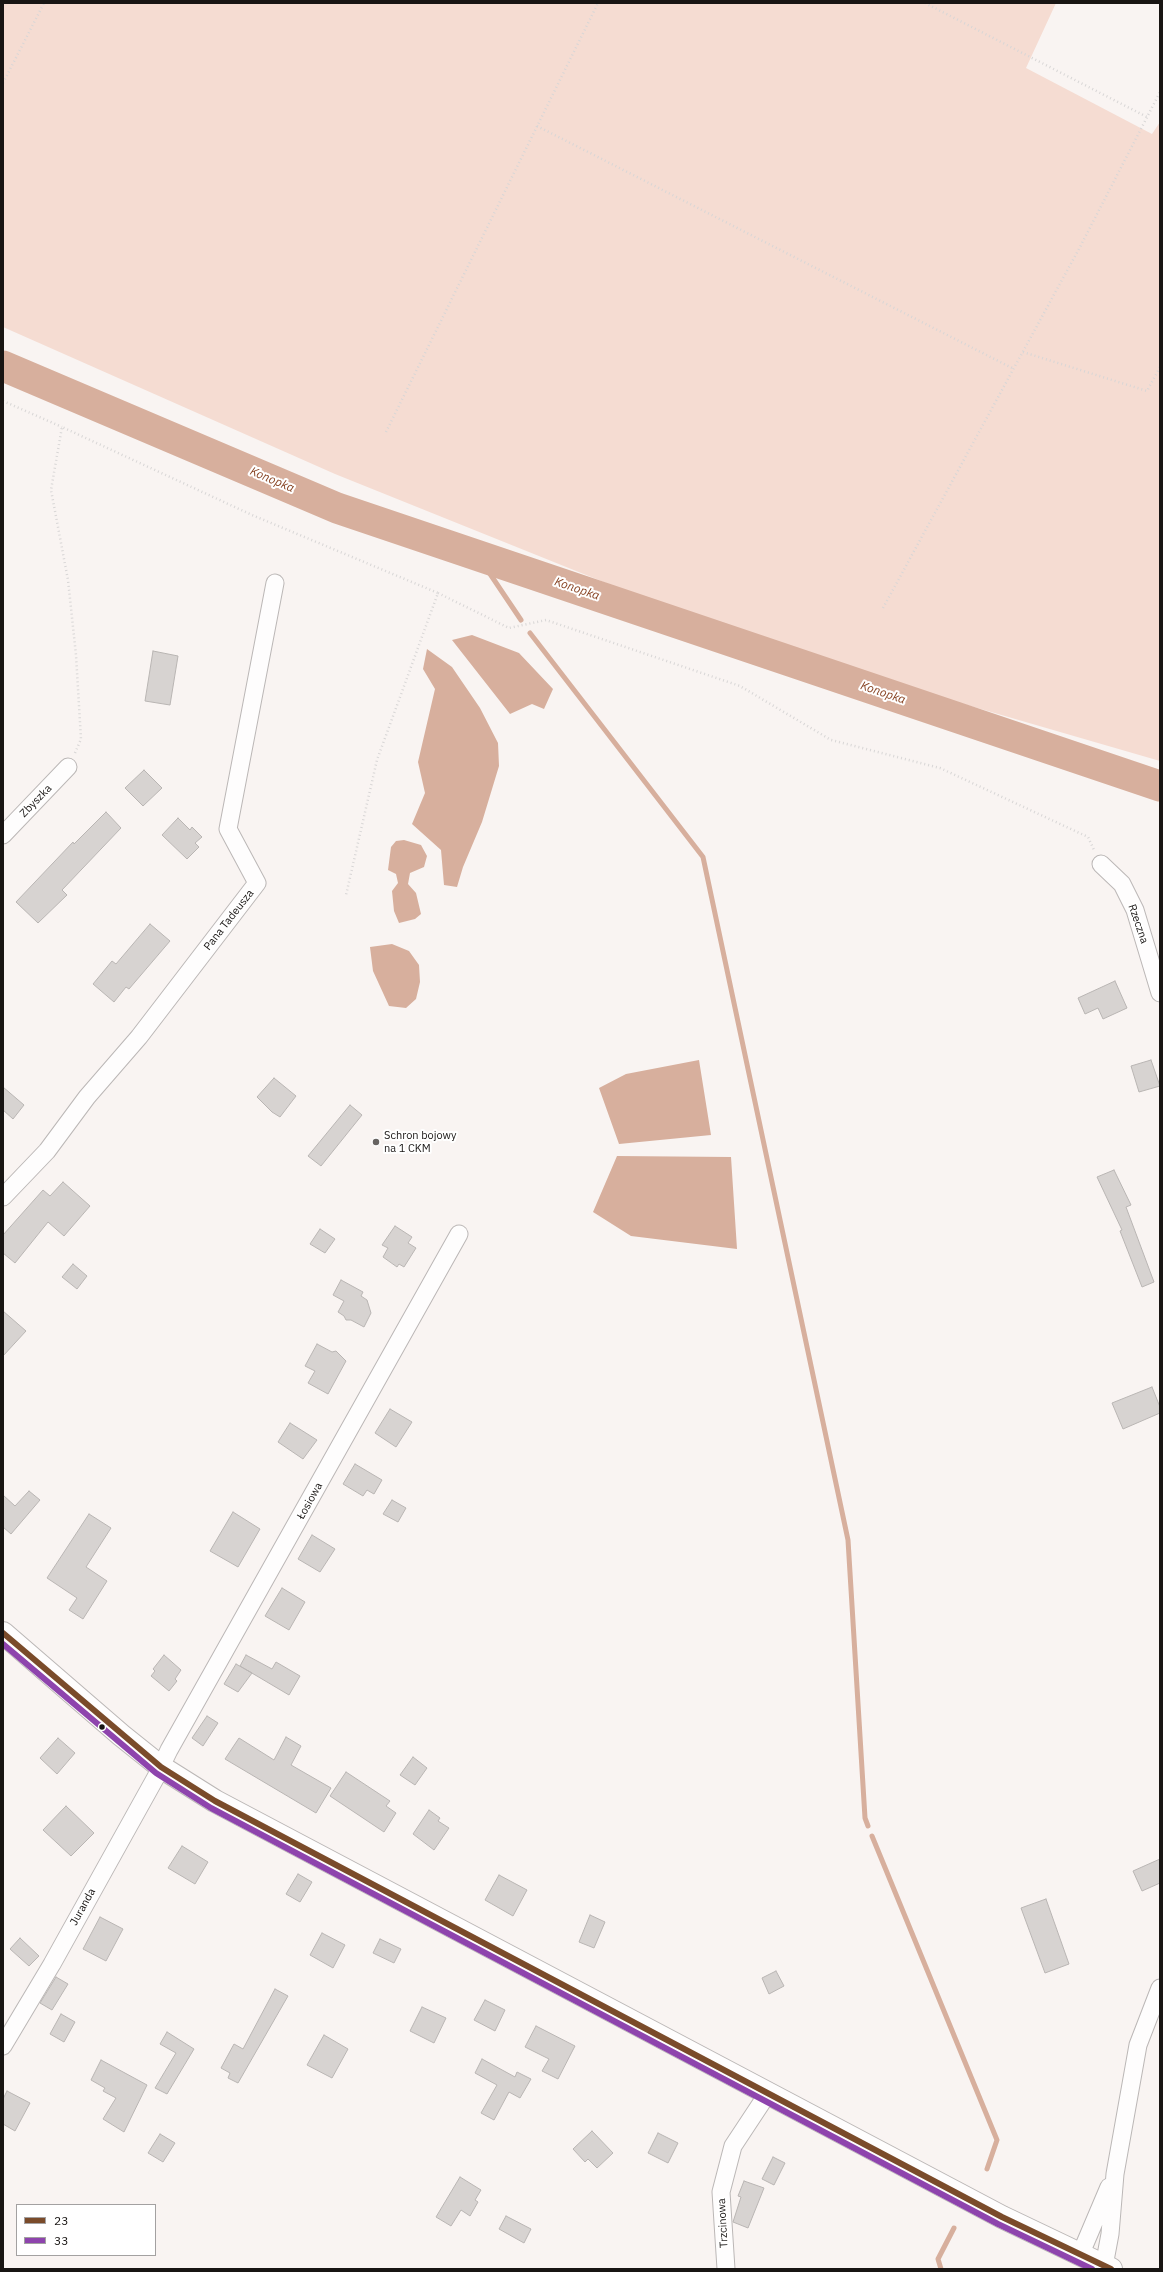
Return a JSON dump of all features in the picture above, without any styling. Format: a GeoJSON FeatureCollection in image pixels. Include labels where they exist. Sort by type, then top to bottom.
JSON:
{"type":"FeatureCollection","features":[{"type":"Feature","properties":{"kind":"main road"},"geometry":{"type":"LineString","coordinates":[[3,1633],[96,1716],[162,1767],[215,1801],[317,1857],[1002,2216],[1081,2253],[1107,2267]]}},
{"type":"Feature","properties":{"kind":"street","name":"Pana Tadeusza"},"geometry":{"type":"LineString","coordinates":[[3,1197],[47,1151],[87,1097],[139,1037],[257,883],[228,829],[275,583]]}},
{"type":"Feature","properties":{"kind":"street","name":"Zbyszka"},"geometry":{"type":"LineString","coordinates":[[3,835],[68,766]]}},
{"type":"Feature","properties":{"kind":"street","name":"Rzeczna"},"geometry":{"type":"LineString","coordinates":[[1101,864],[1122,884],[1135,910],[1160,993]]}},
{"type":"Feature","properties":{"kind":"street","name":"Łosiowa"},"geometry":{"type":"LineString","coordinates":[[162,1767],[169,1750],[459,1234]]}},
{"type":"Feature","properties":{"kind":"street","name":"Juranda"},"geometry":{"type":"LineString","coordinates":[[3,2046],[52,1964],[162,1767]]}},
{"type":"Feature","properties":{"kind":"street"},"geometry":{"type":"LineString","coordinates":[[1107,2267],[1115,2174],[1138,2046],[1160,1988]]}},
{"type":"Feature","properties":{"kind":"street","name":"Trzcinowa"},"geometry":{"type":"LineString","coordinates":[[726,2269],[721,2192],[733,2146],[768,2093]]}},
{"type":"Feature","properties":{"kind":"street"},"geometry":{"type":"LineString","coordinates":[[1081,2253],[1115,2174]]}},
{"type":"Feature","properties":{"kind":"path"},"geometry":{"type":"LineString","coordinates":[[3,83],[44,3]]}},
{"type":"Feature","properties":{"kind":"path"},"geometry":{"type":"LineString","coordinates":[[386,432],[598,3]]}},
{"type":"Feature","properties":{"kind":"path"},"geometry":{"type":"LineString","coordinates":[[925,3],[1147,117]]}},
{"type":"Feature","properties":{"kind":"path"},"geometry":{"type":"LineString","coordinates":[[884,608],[1014,369],[1160,92]]}},
{"type":"Feature","properties":{"kind":"path"},"geometry":{"type":"LineString","coordinates":[[537,126],[1014,369]]}},
{"type":"Feature","properties":{"kind":"path"},"geometry":{"type":"LineString","coordinates":[[1023,352],[1147,390],[1160,367]]}},
{"type":"Feature","properties":{"kind":"path"},"geometry":{"type":"LineString","coordinates":[[3,402],[62,427],[252,515],[438,593],[509,628],[546,620],[740,686],[831,740],[940,768],[1088,837],[1101,864]]}},
{"type":"Feature","properties":{"kind":"path"},"geometry":{"type":"LineString","coordinates":[[62,427],[51,490],[68,580],[76,655],[81,739],[68,766]]}},
{"type":"Feature","properties":{"kind":"path"},"geometry":{"type":"LineString","coordinates":[[346,895],[377,760],[438,593]]}},
{"type":"Feature","properties":{"kind":"shaded area"},"geometry":{"type":"Polygon","coordinates":[[[3,3],[1056,3],[1026,68],[1152,134],[1160,122],[1160,761],[967,705],[698,620],[335,474],[3,327],[3,3]]]}},
{"type":"Feature","properties":{"kind":"shaded area"},"geometry":{"type":"Polygon","coordinates":[[[472,635],[519,653],[553,689],[544,709],[532,704],[510,714],[452,640],[472,635]]]}},
{"type":"Feature","properties":{"kind":"shaded area"},"geometry":{"type":"Polygon","coordinates":[[[427,649],[452,667],[480,708],[498,743],[499,766],[482,822],[463,867],[457,887],[444,885],[441,850],[412,824],[425,793],[418,762],[435,689],[423,669],[427,649]]]}},
{"type":"Feature","properties":{"kind":"shaded area"},"geometry":{"type":"Polygon","coordinates":[[[404,840],[421,845],[427,856],[424,867],[410,873],[408,884],[416,893],[421,914],[415,919],[399,923],[394,911],[392,891],[398,883],[396,874],[388,870],[391,847],[396,841],[404,840]]]}},
{"type":"Feature","properties":{"kind":"shaded area"},"geometry":{"type":"Polygon","coordinates":[[[392,944],[409,951],[419,965],[420,982],[416,999],[406,1008],[389,1006],[373,971],[370,947],[392,944]]]}},
{"type":"Feature","properties":{"kind":"shaded area"},"geometry":{"type":"Polygon","coordinates":[[[699,1060],[711,1135],[619,1144],[599,1088],[626,1074],[699,1060]]]}},
{"type":"Feature","properties":{"kind":"shaded area"},"geometry":{"type":"Polygon","coordinates":[[[617,1156],[731,1157],[737,1249],[631,1236],[593,1212],[617,1156]]]}},
{"type":"Feature","properties":{"kind":"building"},"geometry":{"type":"Polygon","coordinates":[[[153,651],[178,656],[170,705],[145,701],[153,651]]]}},
{"type":"Feature","properties":{"kind":"building"},"geometry":{"type":"Polygon","coordinates":[[[144,770],[162,788],[143,806],[125,788],[144,770]]]}},
{"type":"Feature","properties":{"kind":"building"},"geometry":{"type":"Polygon","coordinates":[[[106,812],[121,828],[62,890],[67,895],[38,923],[16,902],[73,842],[74,844],[106,812]]]}},
{"type":"Feature","properties":{"kind":"building"},"geometry":{"type":"Polygon","coordinates":[[[178,818],[190,830],[192,827],[202,837],[195,843],[199,847],[187,859],[162,835],[178,818]]]}},
{"type":"Feature","properties":{"kind":"building"},"geometry":{"type":"Polygon","coordinates":[[[150,924],[170,941],[129,989],[126,987],[114,1002],[93,984],[112,961],[116,964],[150,924]]]}},
{"type":"Feature","properties":{"kind":"building"},"geometry":{"type":"Polygon","coordinates":[[[1115,981],[1127,1008],[1103,1019],[1098,1008],[1085,1014],[1078,998],[1115,981]]]}},
{"type":"Feature","properties":{"kind":"building"},"geometry":{"type":"Polygon","coordinates":[[[1151,1060],[1160,1086],[1139,1092],[1131,1066],[1151,1060]]]}},
{"type":"Feature","properties":{"kind":"building"},"geometry":{"type":"Polygon","coordinates":[[[274,1078],[296,1096],[280,1117],[272,1112],[257,1097],[274,1078]]]}},
{"type":"Feature","properties":{"kind":"building"},"geometry":{"type":"Polygon","coordinates":[[[3,1087],[24,1105],[13,1119],[3,1110],[3,1087]]]}},
{"type":"Feature","properties":{"kind":"building"},"geometry":{"type":"Polygon","coordinates":[[[350,1105],[362,1115],[321,1166],[308,1156],[350,1105]]]}},
{"type":"Feature","properties":{"kind":"building"},"geometry":{"type":"Polygon","coordinates":[[[1114,1170],[1131,1205],[1126,1207],[1154,1282],[1142,1287],[1120,1231],[1122,1230],[1097,1177],[1114,1170]]]}},
{"type":"Feature","properties":{"kind":"building"},"geometry":{"type":"Polygon","coordinates":[[[63,1182],[90,1206],[64,1236],[48,1222],[15,1263],[3,1253],[3,1235],[43,1190],[50,1196],[63,1182]]]}},
{"type":"Feature","properties":{"kind":"building"},"geometry":{"type":"Polygon","coordinates":[[[395,1226],[412,1237],[408,1243],[416,1248],[404,1267],[399,1264],[397,1267],[383,1257],[388,1248],[382,1245],[395,1226]]]}},
{"type":"Feature","properties":{"kind":"building"},"geometry":{"type":"Polygon","coordinates":[[[320,1229],[335,1239],[325,1253],[310,1244],[320,1229]]]}},
{"type":"Feature","properties":{"kind":"building"},"geometry":{"type":"Polygon","coordinates":[[[73,1264],[87,1276],[77,1289],[62,1277],[73,1264]]]}},
{"type":"Feature","properties":{"kind":"building"},"geometry":{"type":"Polygon","coordinates":[[[341,1280],[363,1292],[361,1296],[367,1300],[371,1313],[364,1327],[351,1320],[346,1320],[344,1316],[338,1312],[344,1301],[333,1295],[341,1280]]]}},
{"type":"Feature","properties":{"kind":"building"},"geometry":{"type":"Polygon","coordinates":[[[3,1311],[26,1331],[3,1356],[3,1311]]]}},
{"type":"Feature","properties":{"kind":"building"},"geometry":{"type":"Polygon","coordinates":[[[317,1344],[332,1352],[336,1351],[346,1361],[328,1394],[308,1383],[315,1371],[305,1366],[317,1344]]]}},
{"type":"Feature","properties":{"kind":"building"},"geometry":{"type":"Polygon","coordinates":[[[1152,1387],[1160,1407],[1160,1413],[1123,1429],[1112,1403],[1152,1387]]]}},
{"type":"Feature","properties":{"kind":"building"},"geometry":{"type":"Polygon","coordinates":[[[390,1409],[412,1422],[396,1447],[375,1433],[390,1409]]]}},
{"type":"Feature","properties":{"kind":"building"},"geometry":{"type":"Polygon","coordinates":[[[290,1423],[317,1440],[303,1459],[278,1442],[290,1423]]]}},
{"type":"Feature","properties":{"kind":"building"},"geometry":{"type":"Polygon","coordinates":[[[355,1464],[382,1480],[374,1494],[367,1490],[363,1496],[343,1484],[355,1464]]]}},
{"type":"Feature","properties":{"kind":"building"},"geometry":{"type":"Polygon","coordinates":[[[29,1491],[40,1500],[11,1534],[3,1527],[3,1495],[15,1506],[29,1491]]]}},
{"type":"Feature","properties":{"kind":"building"},"geometry":{"type":"Polygon","coordinates":[[[392,1500],[406,1508],[398,1522],[383,1514],[392,1500]]]}},
{"type":"Feature","properties":{"kind":"building"},"geometry":{"type":"Polygon","coordinates":[[[233,1512],[260,1529],[238,1567],[210,1551],[233,1512]]]}},
{"type":"Feature","properties":{"kind":"building"},"geometry":{"type":"Polygon","coordinates":[[[89,1514],[111,1528],[86,1567],[107,1581],[83,1619],[69,1610],[77,1598],[47,1578],[89,1514]]]}},
{"type":"Feature","properties":{"kind":"building"},"geometry":{"type":"Polygon","coordinates":[[[312,1535],[335,1549],[320,1572],[298,1559],[312,1535]]]}},
{"type":"Feature","properties":{"kind":"building"},"geometry":{"type":"Polygon","coordinates":[[[282,1588],[305,1602],[289,1630],[265,1616],[282,1588]]]}},
{"type":"Feature","properties":{"kind":"building"},"geometry":{"type":"Polygon","coordinates":[[[164,1655],[181,1670],[175,1679],[177,1681],[169,1691],[151,1676],[155,1671],[153,1669],[164,1655]]]}},
{"type":"Feature","properties":{"kind":"building"},"geometry":{"type":"Polygon","coordinates":[[[246,1655],[272,1669],[276,1662],[300,1676],[289,1695],[240,1666],[246,1655]]]}},
{"type":"Feature","properties":{"kind":"building"},"geometry":{"type":"Polygon","coordinates":[[[236,1664],[252,1673],[238,1692],[224,1684],[236,1664]]]}},
{"type":"Feature","properties":{"kind":"building"},"geometry":{"type":"Polygon","coordinates":[[[207,1716],[218,1723],[203,1746],[192,1738],[207,1716]]]}},
{"type":"Feature","properties":{"kind":"building"},"geometry":{"type":"Polygon","coordinates":[[[286,1737],[301,1746],[291,1765],[331,1788],[316,1813],[225,1759],[239,1738],[274,1760],[286,1737]]]}},
{"type":"Feature","properties":{"kind":"building"},"geometry":{"type":"Polygon","coordinates":[[[58,1738],[75,1753],[57,1774],[40,1758],[58,1738]]]}},
{"type":"Feature","properties":{"kind":"building"},"geometry":{"type":"Polygon","coordinates":[[[413,1757],[427,1768],[415,1785],[400,1775],[413,1757]]]}},
{"type":"Feature","properties":{"kind":"building"},"geometry":{"type":"Polygon","coordinates":[[[346,1772],[390,1801],[386,1806],[396,1813],[384,1832],[330,1796],[346,1772]]]}},
{"type":"Feature","properties":{"kind":"building"},"geometry":{"type":"Polygon","coordinates":[[[66,1806],[94,1833],[71,1856],[43,1830],[66,1806]]]}},
{"type":"Feature","properties":{"kind":"building"},"geometry":{"type":"Polygon","coordinates":[[[429,1810],[440,1818],[438,1821],[449,1828],[434,1850],[413,1834],[429,1810]]]}},
{"type":"Feature","properties":{"kind":"building"},"geometry":{"type":"Polygon","coordinates":[[[182,1846],[208,1862],[195,1884],[168,1868],[182,1846]]]}},
{"type":"Feature","properties":{"kind":"building"},"geometry":{"type":"Polygon","coordinates":[[[1160,1859],[1160,1883],[1142,1891],[1133,1871],[1160,1859]]]}},
{"type":"Feature","properties":{"kind":"building"},"geometry":{"type":"Polygon","coordinates":[[[298,1874],[312,1882],[300,1902],[286,1894],[298,1874]]]}},
{"type":"Feature","properties":{"kind":"building"},"geometry":{"type":"Polygon","coordinates":[[[499,1875],[527,1890],[513,1916],[485,1900],[499,1875]]]}},
{"type":"Feature","properties":{"kind":"building"},"geometry":{"type":"Polygon","coordinates":[[[1046,1899],[1069,1964],[1045,1973],[1021,1908],[1046,1899]]]}},
{"type":"Feature","properties":{"kind":"building"},"geometry":{"type":"Polygon","coordinates":[[[590,1915],[605,1922],[594,1948],[579,1942],[590,1915]]]}},
{"type":"Feature","properties":{"kind":"building"},"geometry":{"type":"Polygon","coordinates":[[[100,1917],[123,1929],[106,1961],[83,1949],[100,1917]]]}},
{"type":"Feature","properties":{"kind":"building"},"geometry":{"type":"Polygon","coordinates":[[[322,1933],[345,1945],[333,1968],[310,1955],[322,1933]]]}},
{"type":"Feature","properties":{"kind":"building"},"geometry":{"type":"Polygon","coordinates":[[[20,1938],[39,1956],[29,1966],[10,1949],[20,1938]]]}},
{"type":"Feature","properties":{"kind":"building"},"geometry":{"type":"Polygon","coordinates":[[[380,1939],[401,1949],[394,1963],[373,1953],[380,1939]]]}},
{"type":"Feature","properties":{"kind":"building"},"geometry":{"type":"Polygon","coordinates":[[[776,1971],[784,1986],[769,1994],[762,1978],[776,1971]]]}},
{"type":"Feature","properties":{"kind":"building"},"geometry":{"type":"Polygon","coordinates":[[[56,1977],[68,1984],[52,2010],[40,2003],[56,1977]]]}},
{"type":"Feature","properties":{"kind":"building"},"geometry":{"type":"Polygon","coordinates":[[[275,1989],[288,1996],[238,2083],[228,2078],[230,2073],[221,2068],[234,2044],[243,2049],[275,1989]]]}},
{"type":"Feature","properties":{"kind":"building"},"geometry":{"type":"Polygon","coordinates":[[[485,2000],[505,2010],[495,2031],[474,2020],[485,2000]]]}},
{"type":"Feature","properties":{"kind":"building"},"geometry":{"type":"Polygon","coordinates":[[[422,2007],[446,2018],[434,2043],[410,2031],[422,2007]]]}},
{"type":"Feature","properties":{"kind":"building"},"geometry":{"type":"Polygon","coordinates":[[[61,2014],[75,2022],[64,2042],[50,2034],[61,2014]]]}},
{"type":"Feature","properties":{"kind":"building"},"geometry":{"type":"Polygon","coordinates":[[[536,2026],[575,2046],[558,2079],[542,2071],[549,2059],[525,2047],[536,2026]]]}},
{"type":"Feature","properties":{"kind":"building"},"geometry":{"type":"Polygon","coordinates":[[[167,2032],[194,2049],[167,2094],[155,2088],[176,2053],[160,2044],[167,2032]]]}},
{"type":"Feature","properties":{"kind":"building"},"geometry":{"type":"Polygon","coordinates":[[[324,2035],[348,2049],[332,2078],[307,2065],[324,2035]]]}},
{"type":"Feature","properties":{"kind":"building"},"geometry":{"type":"Polygon","coordinates":[[[482,2059],[515,2077],[517,2072],[531,2079],[520,2098],[509,2092],[494,2120],[481,2113],[497,2085],[475,2073],[482,2059]]]}},
{"type":"Feature","properties":{"kind":"building"},"geometry":{"type":"Polygon","coordinates":[[[101,2060],[147,2085],[124,2132],[103,2119],[116,2098],[103,2091],[105,2088],[91,2080],[101,2060]]]}},
{"type":"Feature","properties":{"kind":"building"},"geometry":{"type":"Polygon","coordinates":[[[7,2091],[30,2103],[15,2131],[3,2124],[3,2099],[7,2091]]]}},
{"type":"Feature","properties":{"kind":"building"},"geometry":{"type":"Polygon","coordinates":[[[592,2131],[613,2153],[597,2168],[588,2159],[585,2162],[573,2149],[592,2131]]]}},
{"type":"Feature","properties":{"kind":"building"},"geometry":{"type":"Polygon","coordinates":[[[658,2133],[678,2143],[668,2163],[648,2153],[658,2133]]]}},
{"type":"Feature","properties":{"kind":"building"},"geometry":{"type":"Polygon","coordinates":[[[160,2134],[175,2143],[163,2162],[148,2153],[160,2134]]]}},
{"type":"Feature","properties":{"kind":"building"},"geometry":{"type":"Polygon","coordinates":[[[773,2157],[785,2163],[774,2185],[762,2179],[773,2157]]]}},
{"type":"Feature","properties":{"kind":"building"},"geometry":{"type":"Polygon","coordinates":[[[460,2177],[481,2190],[475,2200],[478,2202],[470,2216],[461,2210],[451,2226],[436,2217],[460,2177]]]}},
{"type":"Feature","properties":{"kind":"building"},"geometry":{"type":"Polygon","coordinates":[[[744,2181],[764,2188],[748,2228],[733,2222],[741,2197],[738,2196],[744,2181]]]}},
{"type":"Feature","properties":{"kind":"building"},"geometry":{"type":"Polygon","coordinates":[[[506,2216],[531,2229],[524,2243],[499,2229],[506,2216]]]}},
{"type":"Feature","properties":{"kind":"waterway","name":"Konopka"},"geometry":{"type":"LineString","coordinates":[[3,366],[337,508],[1160,786]]}},
{"type":"Feature","properties":{"kind":"waterway"},"geometry":{"type":"LineString","coordinates":[[478,556],[521,620]]}},
{"type":"Feature","properties":{"kind":"waterway"},"geometry":{"type":"LineString","coordinates":[[530,633],[703,857],[848,1540],[865,1818],[868,1826]]}},
{"type":"Feature","properties":{"kind":"waterway"},"geometry":{"type":"LineString","coordinates":[[872,1836],[997,2140],[987,2169]]}},
{"type":"Feature","properties":{"kind":"waterway"},"geometry":{"type":"LineString","coordinates":[[941,2269],[938,2259],[954,2228]]}},
{"type":"Feature","properties":{"kind":"transit line","name":"23"},"geometry":{"type":"LineString","coordinates":[[3,1633],[161,1767],[215,1801],[1002,2217],[1111,2269]]}},
{"type":"Feature","properties":{"kind":"transit line","name":"33"},"geometry":{"type":"LineString","coordinates":[[3,1644],[156,1773],[211,1808],[998,2224],[1092,2269]]}},
{"type":"Feature","properties":{"kind":"place","name":"Schron bojowy na 1 CKM"},"geometry":{"type":"Point","coordinates":[376,1142]}}]}
